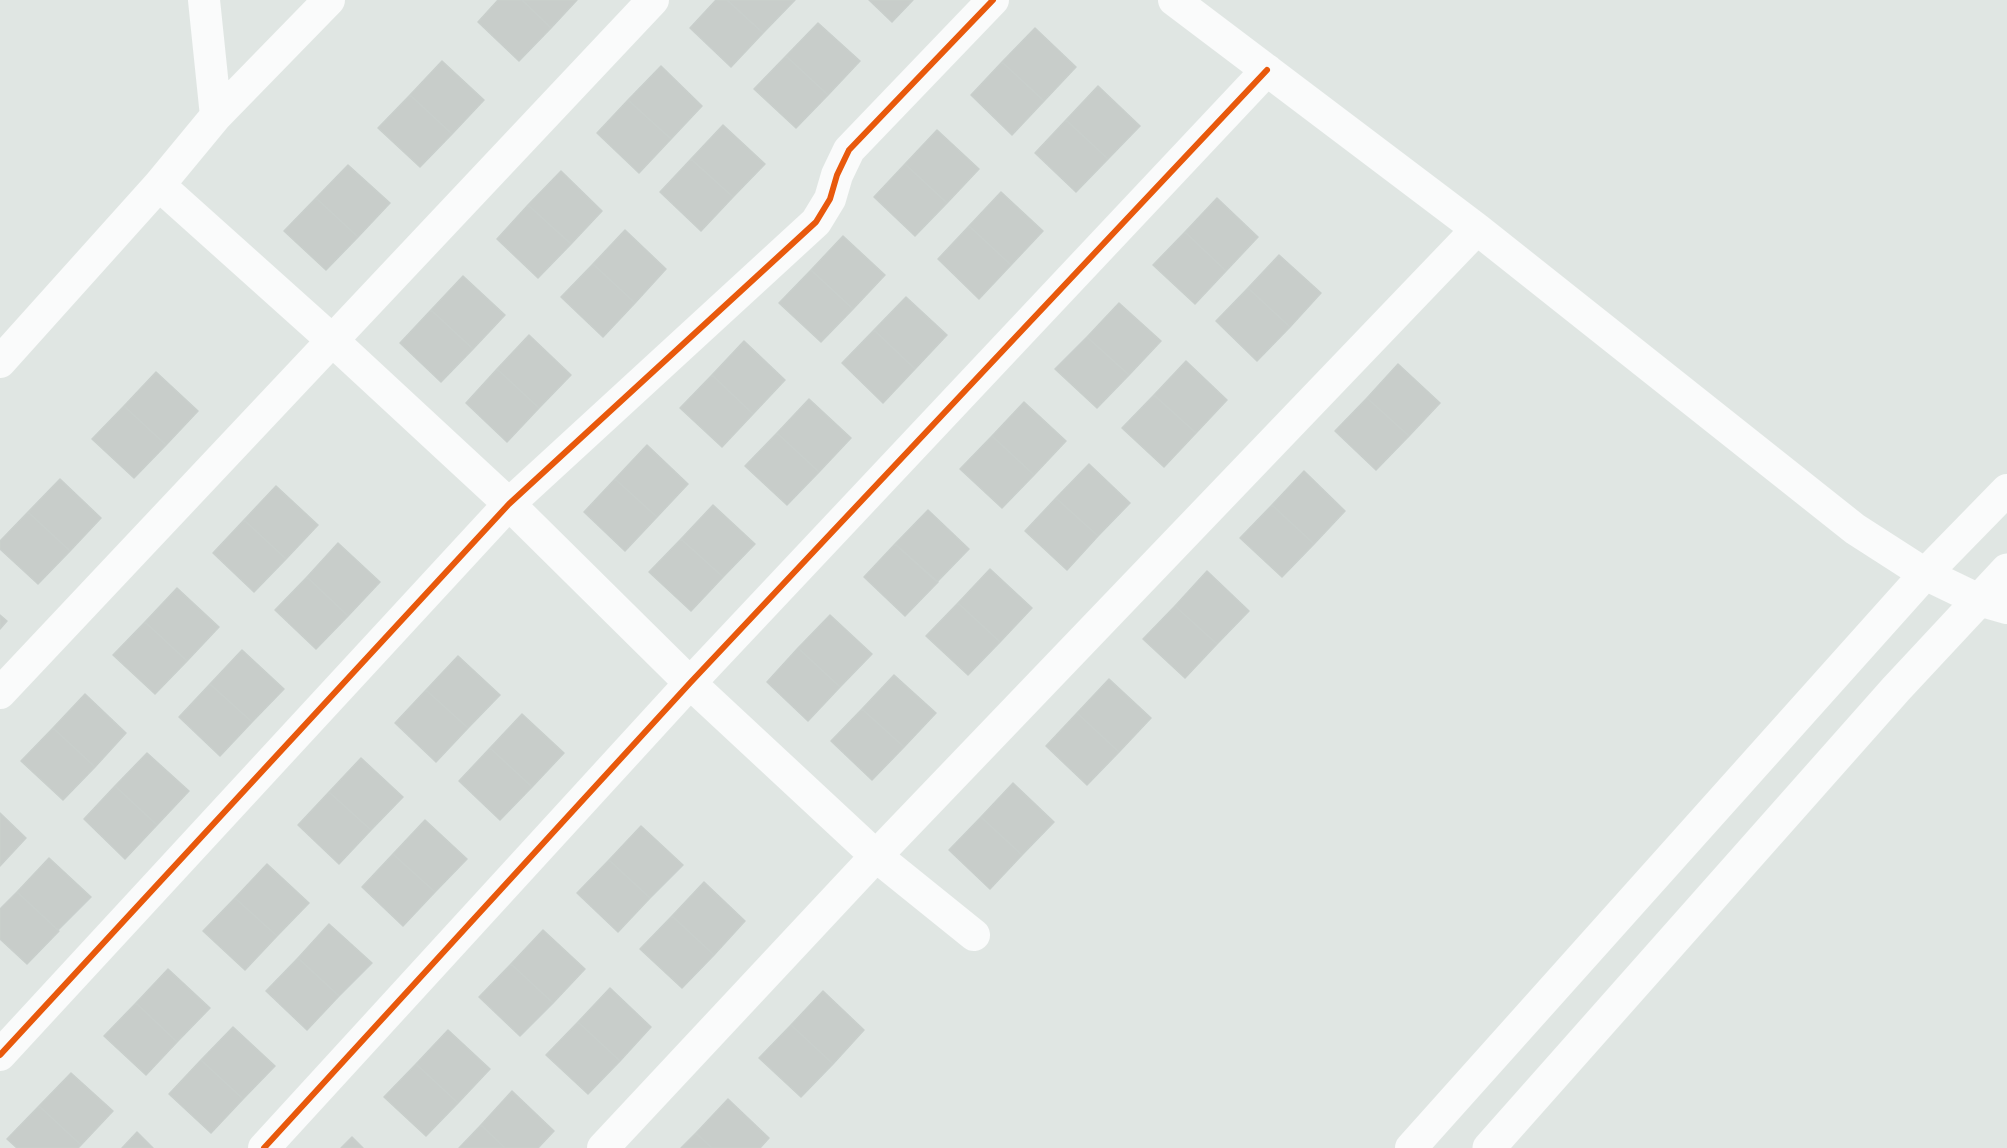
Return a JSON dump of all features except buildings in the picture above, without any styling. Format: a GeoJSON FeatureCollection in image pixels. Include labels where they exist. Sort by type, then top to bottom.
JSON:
{"type":"FeatureCollection","features":[{"type":"Feature","properties":{"kind":"street"},"geometry":{"type":"LineString","coordinates":[[204,0],[216,116]]}},
{"type":"Feature","properties":{"kind":"street"},"geometry":{"type":"LineString","coordinates":[[0,693],[653,0]]}},
{"type":"Feature","properties":{"kind":"street"},"geometry":{"type":"LineString","coordinates":[[0,1055],[509,504],[816,222],[830,199],[837,175],[849,150],[993,0]]}},
{"type":"Feature","properties":{"kind":"street"},"geometry":{"type":"LineString","coordinates":[[1174,0],[1477,229],[1856,528],[1925,574],[1993,604]]}},
{"type":"Feature","properties":{"kind":"street"},"geometry":{"type":"LineString","coordinates":[[0,362],[159,185],[216,116],[320,2]]}},
{"type":"Feature","properties":{"kind":"street"},"geometry":{"type":"LineString","coordinates":[[264,1148],[690,683],[1267,70]]}},
{"type":"Feature","properties":{"kind":"street"},"geometry":{"type":"LineString","coordinates":[[159,185],[333,340],[509,504],[690,683],[876,856],[974,935]]}},
{"type":"Feature","properties":{"kind":"street"},"geometry":{"type":"LineString","coordinates":[[603,1148],[876,856],[1477,229]]}},
{"type":"Feature","properties":{"kind":"street"},"geometry":{"type":"LineString","coordinates":[[1411,1148],[1925,574],[2007,490]]}},
{"type":"Feature","properties":{"kind":"street"},"geometry":{"type":"LineString","coordinates":[[1490,1148],[1881,706],[1993,604],[2007,570]]}},
{"type":"Feature","properties":{"kind":"cycle path"},"geometry":{"type":"LineString","coordinates":[[0,1055],[509,504],[816,222],[830,199],[837,175],[849,150],[993,0]]}},
{"type":"Feature","properties":{"kind":"cycle path"},"geometry":{"type":"LineString","coordinates":[[264,1148],[690,683],[1267,70]]}}]}
